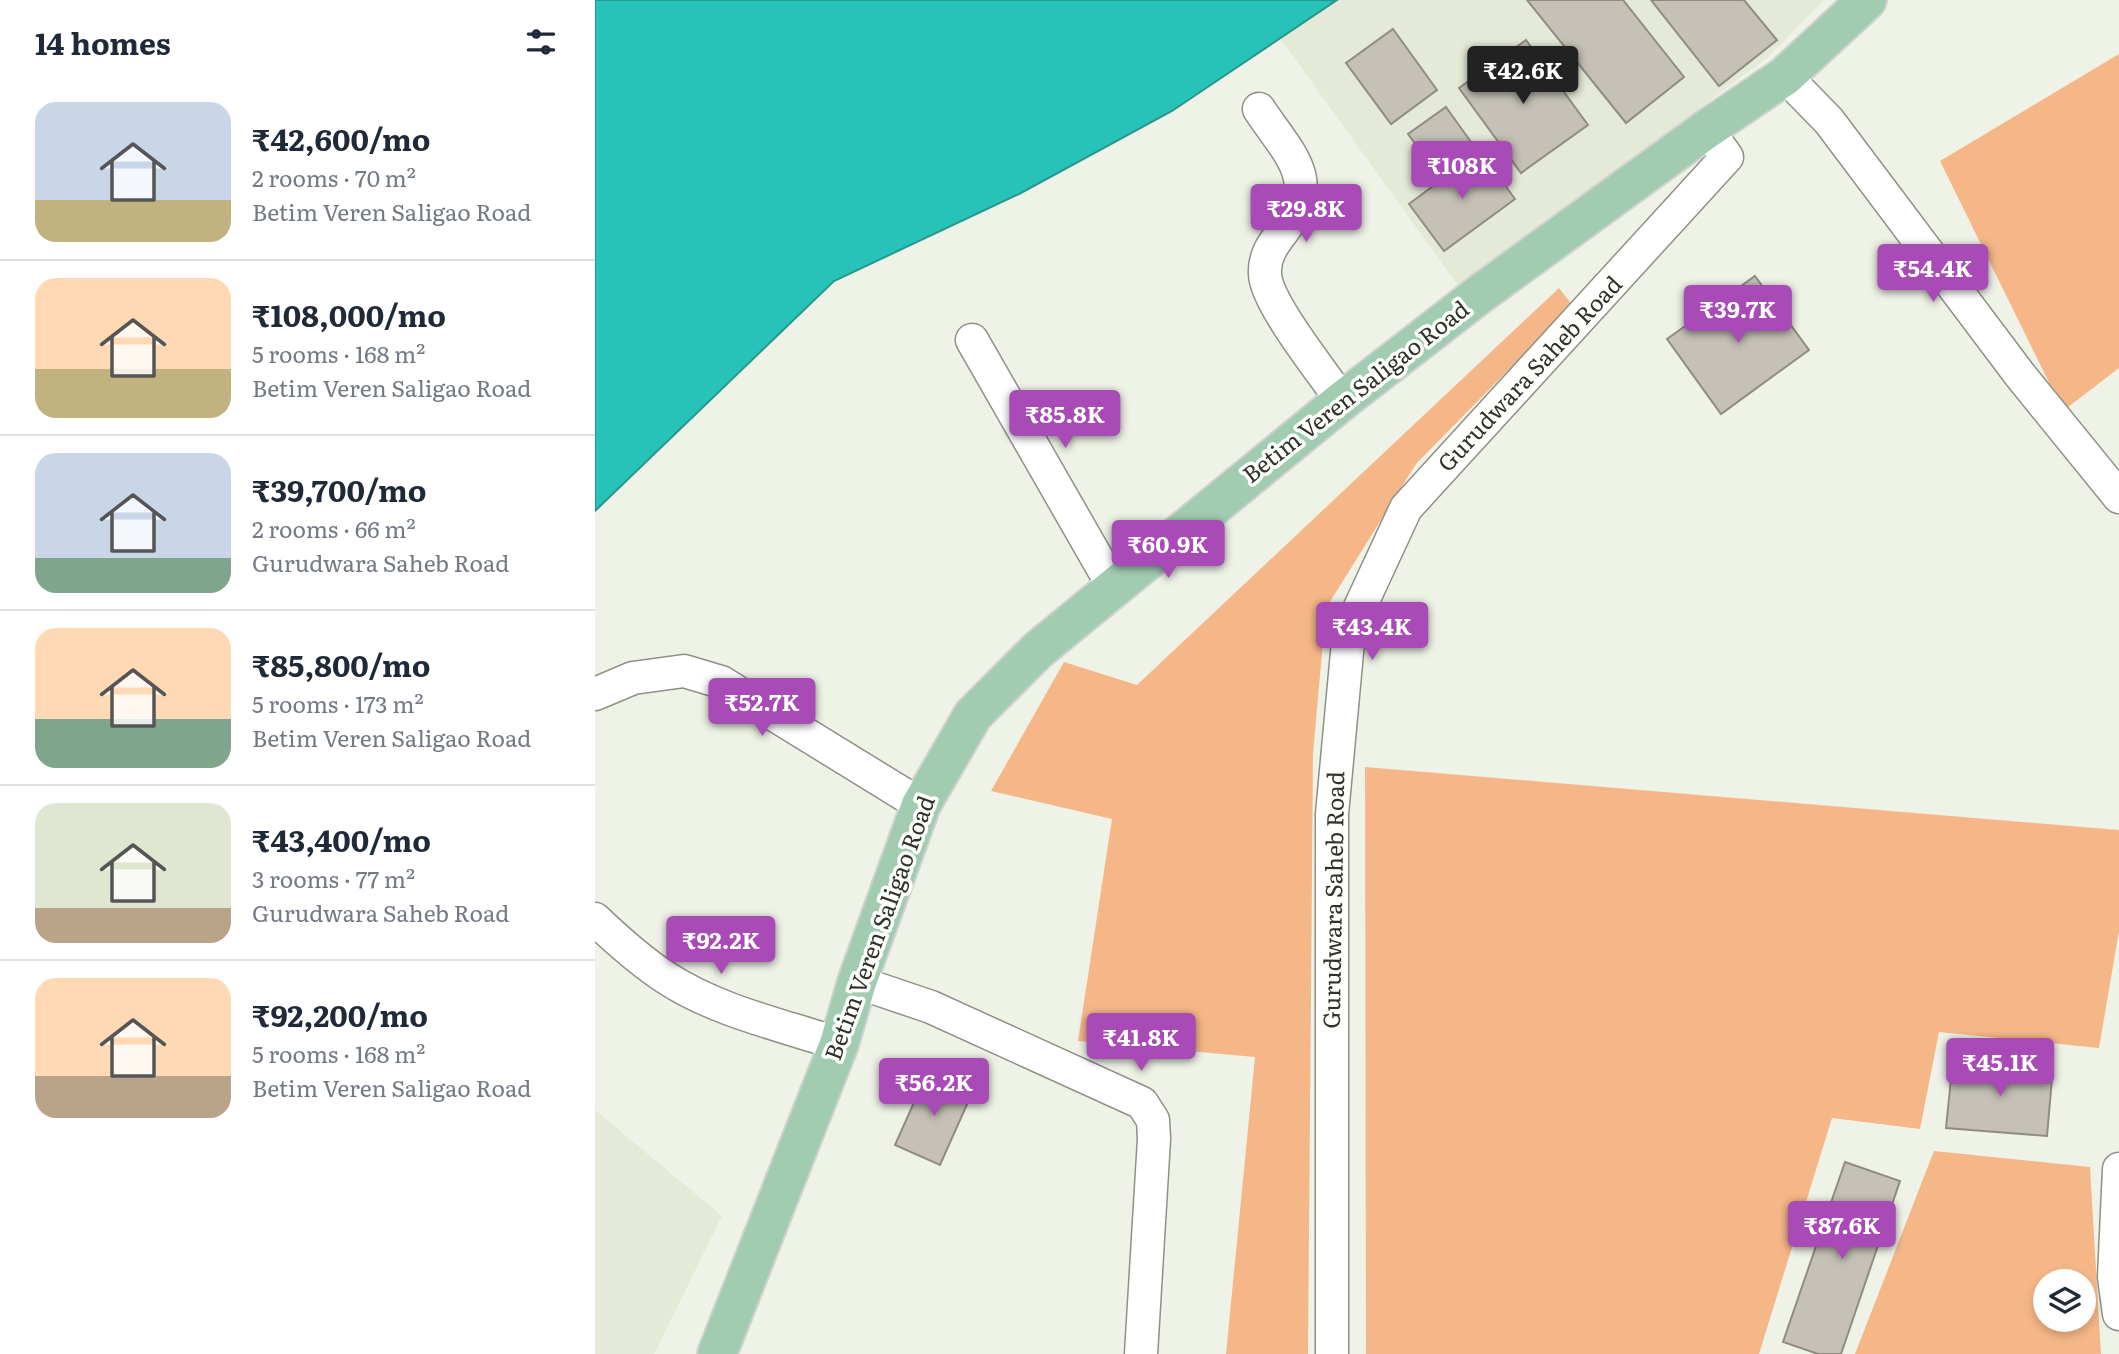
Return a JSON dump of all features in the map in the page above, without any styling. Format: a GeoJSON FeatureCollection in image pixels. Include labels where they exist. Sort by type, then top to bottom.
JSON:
{"type":"FeatureCollection","features":[{"type":"Feature","properties":{"kind":"main road","name":"Betim Veren Saligao Road"},"geometry":{"type":"LineString","coordinates":[[717,1354],[839,1044],[857,982],[921,805],[973,715],[1038,650],[1113,586],[1342,401],[1480,294],[1707,129],[1785,76],[1867,0]]}},
{"type":"Feature","properties":{"kind":"street"},"geometry":{"type":"LineString","coordinates":[[1785,76],[1829,121],[2020,375],[2119,497]]}},
{"type":"Feature","properties":{"kind":"street"},"geometry":{"type":"LineString","coordinates":[[1259,109],[1298,169],[1304,189],[1296,213],[1269,250],[1265,275],[1273,301],[1342,401]]}},
{"type":"Feature","properties":{"kind":"street","name":"Gurudwara Saheb Road"},"geometry":{"type":"LineString","coordinates":[[1332,1354],[1332,814],[1349,631],[1406,508],[1727,157],[1707,129]]}},
{"type":"Feature","properties":{"kind":"street"},"geometry":{"type":"LineString","coordinates":[[972,340],[1113,586]]}},
{"type":"Feature","properties":{"kind":"street"},"geometry":{"type":"LineString","coordinates":[[595,694],[633,678],[684,671],[721,682],[921,805]]}},
{"type":"Feature","properties":{"kind":"street"},"geometry":{"type":"LineString","coordinates":[[595,919],[629,951],[666,978],[738,1011],[839,1044]]}},
{"type":"Feature","properties":{"kind":"street"},"geometry":{"type":"LineString","coordinates":[[857,982],[931,1007],[1142,1103],[1153,1120],[1154,1139],[1141,1354]]}},
{"type":"Feature","properties":{"kind":"street"},"geometry":{"type":"LineString","coordinates":[[2119,1169],[2114,1277],[2119,1314]]}},
{"type":"Feature","properties":{"kind":"shaded area"},"geometry":{"type":"Polygon","coordinates":[[[1330,0],[1824,0],[1767,58],[1459,287],[1280,38],[1330,0]]]}},
{"type":"Feature","properties":{"kind":"shaded area"},"geometry":{"type":"Polygon","coordinates":[[[2119,54],[2119,368],[2063,411],[1940,161],[2119,54]]]}},
{"type":"Feature","properties":{"kind":"shaded area"},"geometry":{"type":"Polygon","coordinates":[[[1559,288],[1572,305],[1416,464],[1326,608],[1313,754],[1308,1354],[1226,1354],[1255,1057],[1078,1041],[1112,819],[991,791],[1064,662],[1137,685],[1559,288]]]}},
{"type":"Feature","properties":{"kind":"shaded area"},"geometry":{"type":"Polygon","coordinates":[[[1365,767],[2119,830],[2119,931],[2099,1048],[1939,1032],[1920,1129],[1832,1118],[1759,1354],[1366,1354],[1365,767]]]}},
{"type":"Feature","properties":{"kind":"shaded area"},"geometry":{"type":"Polygon","coordinates":[[[595,1110],[722,1216],[654,1354],[595,1354],[595,1110]]]}},
{"type":"Feature","properties":{"kind":"shaded area"},"geometry":{"type":"Polygon","coordinates":[[[1934,1151],[2090,1167],[2096,1269],[2101,1354],[1855,1354],[1934,1151]]]}},
{"type":"Feature","properties":{"kind":"water"},"geometry":{"type":"Polygon","coordinates":[[[595,0],[1337,0],[1172,111],[1019,194],[834,281],[595,511],[595,0]]]}},
{"type":"Feature","properties":{"kind":"building"},"geometry":{"type":"Polygon","coordinates":[[[1527,0],[1623,0],[1684,77],[1626,123],[1527,0]]]}},
{"type":"Feature","properties":{"kind":"building"},"geometry":{"type":"Polygon","coordinates":[[[1651,0],[1744,0],[1777,40],[1719,86],[1651,0]]]}},
{"type":"Feature","properties":{"kind":"building"},"geometry":{"type":"Polygon","coordinates":[[[1393,29],[1437,90],[1391,124],[1346,63],[1393,29]]]}},
{"type":"Feature","properties":{"kind":"building"},"geometry":{"type":"Polygon","coordinates":[[[1526,40],[1588,125],[1521,173],[1459,88],[1526,40]]]}},
{"type":"Feature","properties":{"kind":"building"},"geometry":{"type":"Polygon","coordinates":[[[1446,107],[1471,142],[1434,169],[1408,134],[1446,107]]]}},
{"type":"Feature","properties":{"kind":"building"},"geometry":{"type":"Polygon","coordinates":[[[1480,151],[1515,199],[1444,251],[1409,204],[1480,151]]]}},
{"type":"Feature","properties":{"kind":"building"},"geometry":{"type":"Polygon","coordinates":[[[1755,276],[1809,350],[1721,414],[1667,339],[1755,276]]]}},
{"type":"Feature","properties":{"kind":"building"},"geometry":{"type":"Polygon","coordinates":[[[1953,1059],[2053,1067],[2047,1136],[1946,1128],[1953,1059]]]}},
{"type":"Feature","properties":{"kind":"building"},"geometry":{"type":"Polygon","coordinates":[[[928,1071],[973,1091],[940,1165],[895,1145],[928,1071]]]}},
{"type":"Feature","properties":{"kind":"building"},"geometry":{"type":"Polygon","coordinates":[[[1845,1162],[1900,1181],[1841,1354],[1818,1354],[1783,1342],[1845,1162]]]}}]}
